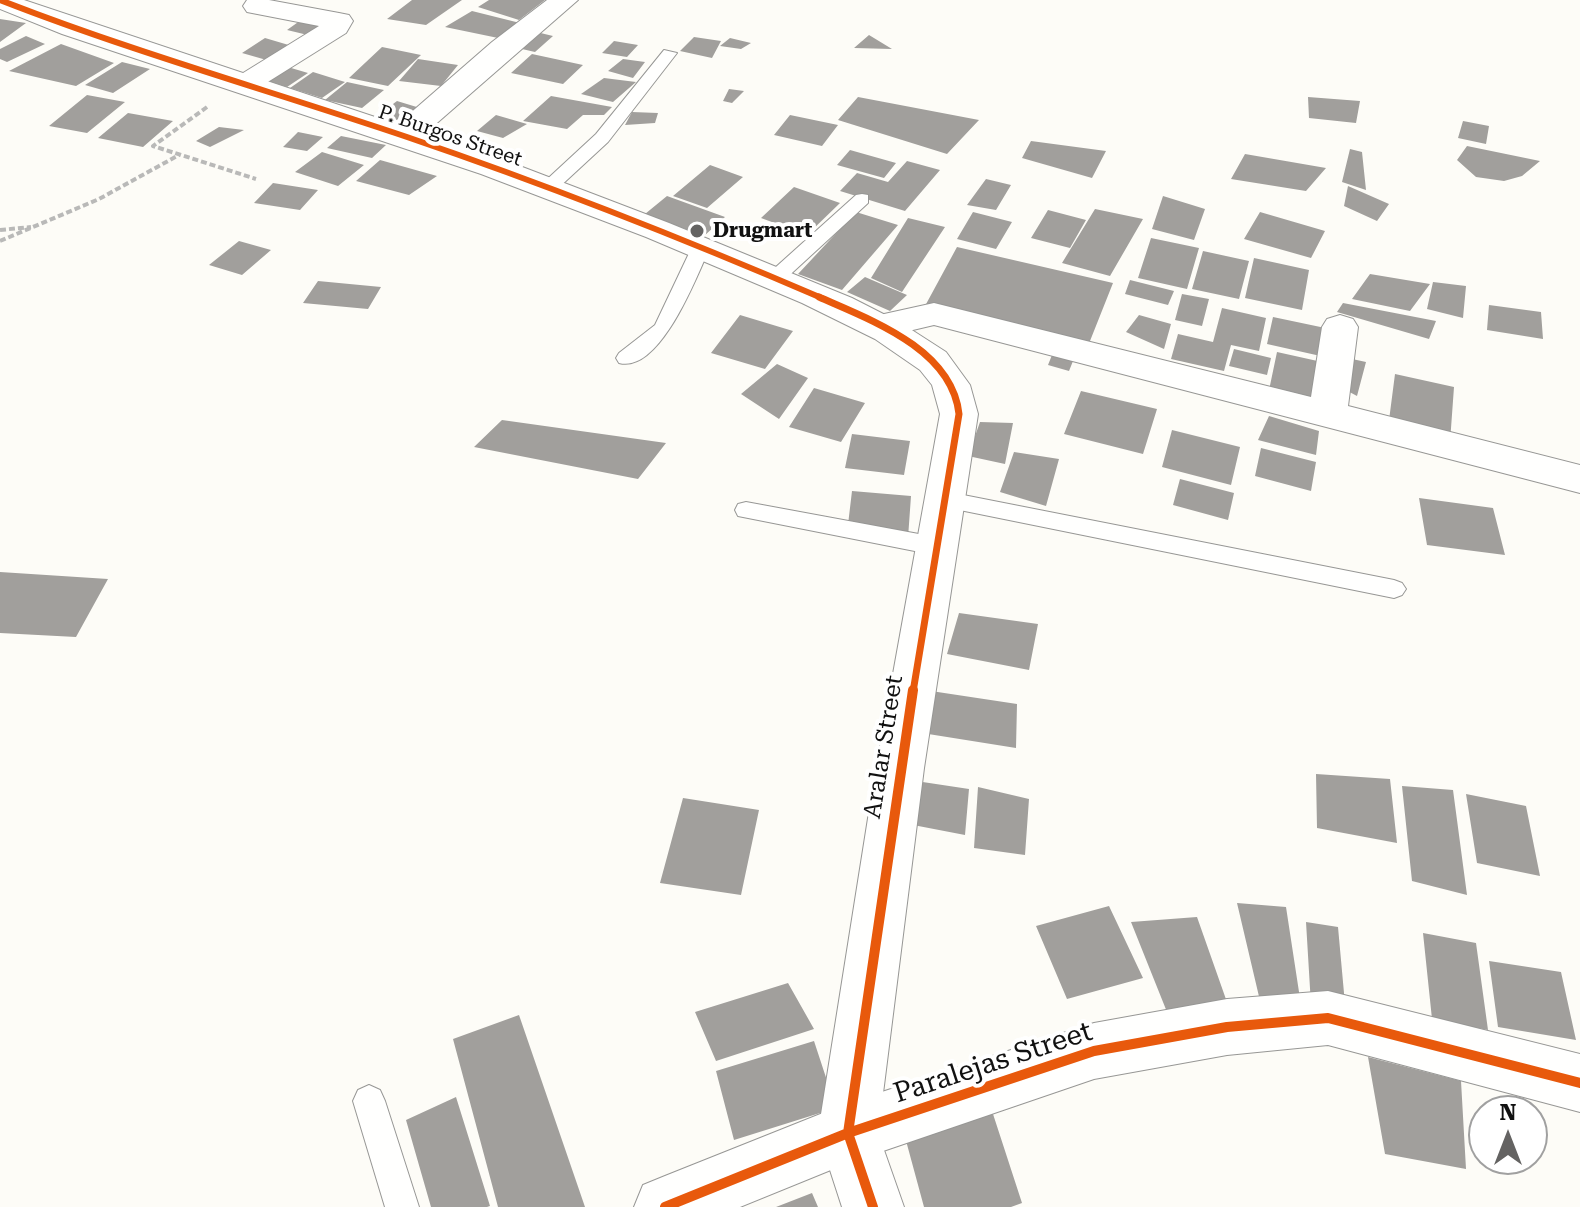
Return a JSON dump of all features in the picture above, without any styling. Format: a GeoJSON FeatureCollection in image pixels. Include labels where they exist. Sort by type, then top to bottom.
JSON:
{"type":"FeatureCollection","features":[{"type":"Feature","properties":{"kind":"street","name":"P. Burgos Street"},"geometry":{"type":"LineString","coordinates":[[0,0],[72,28],[549,187],[701,247],[879,326]]}},
{"type":"Feature","properties":{"kind":"street"},"geometry":{"type":"LineString","coordinates":[[403,136],[470,79],[516,33],[565,0]]}},
{"type":"Feature","properties":{"kind":"street"},"geometry":{"type":"LineString","coordinates":[[242,83],[336,27],[339,21],[257,6]]}},
{"type":"Feature","properties":{"kind":"street"},"geometry":{"type":"LineString","coordinates":[[879,326],[934,314],[1580,479]]}},
{"type":"Feature","properties":{"kind":"street","name":"Aralar Street"},"geometry":{"type":"LineString","coordinates":[[873,1207],[848,1133],[935,546],[959,414],[958,396],[936,363],[879,326]]}},
{"type":"Feature","properties":{"kind":"street"},"geometry":{"type":"LineString","coordinates":[[1328,413],[1340,327]]}},
{"type":"Feature","properties":{"kind":"street","name":"Paralejas Street"},"geometry":{"type":"LineString","coordinates":[[665,1207],[848,1133],[1094,1051],[1227,1027],[1328,1018],[1580,1083]]}},
{"type":"Feature","properties":{"kind":"lane"},"geometry":{"type":"LineString","coordinates":[[549,187],[602,138],[669,53]]}},
{"type":"Feature","properties":{"kind":"lane"},"geometry":{"type":"LineString","coordinates":[[774,279],[862,199]]}},
{"type":"Feature","properties":{"kind":"lane"},"geometry":{"type":"LineString","coordinates":[[626,358],[663,328],[701,247]]}},
{"type":"Feature","properties":{"kind":"lane"},"geometry":{"type":"LineString","coordinates":[[943,499],[1394,589]]}},
{"type":"Feature","properties":{"kind":"lane"},"geometry":{"type":"LineString","coordinates":[[746,510],[935,546]]}},
{"type":"Feature","properties":{"kind":"lane"},"geometry":{"type":"LineString","coordinates":[[369,1101],[402,1207]]}},
{"type":"Feature","properties":{"kind":"path"},"geometry":{"type":"LineString","coordinates":[[242,83],[153,146],[256,179]]}},
{"type":"Feature","properties":{"kind":"path"},"geometry":{"type":"LineString","coordinates":[[0,241],[40,226],[144,177],[180,154]]}},
{"type":"Feature","properties":{"kind":"path"},"geometry":{"type":"LineString","coordinates":[[0,230],[40,226]]}},
{"type":"Feature","properties":{"kind":"building"},"geometry":{"type":"Polygon","coordinates":[[[412,0],[462,0],[426,25],[387,19],[412,0]]]}},
{"type":"Feature","properties":{"kind":"building"},"geometry":{"type":"Polygon","coordinates":[[[489,0],[545,0],[519,20],[478,7],[489,0]]]}},
{"type":"Feature","properties":{"kind":"building"},"geometry":{"type":"Polygon","coordinates":[[[472,11],[520,23],[503,39],[445,27],[472,11]]]}},
{"type":"Feature","properties":{"kind":"building"},"geometry":{"type":"Polygon","coordinates":[[[0,19],[26,23],[0,42],[0,19]]]}},
{"type":"Feature","properties":{"kind":"building"},"geometry":{"type":"Polygon","coordinates":[[[301,20],[326,25],[312,36],[287,30],[301,20]]]}},
{"type":"Feature","properties":{"kind":"building"},"geometry":{"type":"Polygon","coordinates":[[[528,30],[553,36],[535,52],[509,46],[528,30]]]}},
{"type":"Feature","properties":{"kind":"building"},"geometry":{"type":"Polygon","coordinates":[[[869,35],[892,49],[854,48],[869,35]]]}},
{"type":"Feature","properties":{"kind":"building"},"geometry":{"type":"Polygon","coordinates":[[[26,36],[45,44],[7,62],[0,59],[0,49],[26,36]]]}},
{"type":"Feature","properties":{"kind":"building"},"geometry":{"type":"Polygon","coordinates":[[[694,37],[721,41],[712,58],[680,51],[694,37]]]}},
{"type":"Feature","properties":{"kind":"building"},"geometry":{"type":"Polygon","coordinates":[[[265,38],[292,46],[270,61],[242,53],[265,38]]]}},
{"type":"Feature","properties":{"kind":"building"},"geometry":{"type":"Polygon","coordinates":[[[730,38],[751,43],[741,49],[720,46],[730,38]]]}},
{"type":"Feature","properties":{"kind":"building"},"geometry":{"type":"Polygon","coordinates":[[[614,41],[638,45],[627,57],[602,53],[614,41]]]}},
{"type":"Feature","properties":{"kind":"building"},"geometry":{"type":"Polygon","coordinates":[[[61,44],[114,63],[76,86],[9,71],[61,44]]]}},
{"type":"Feature","properties":{"kind":"building"},"geometry":{"type":"Polygon","coordinates":[[[382,47],[421,55],[388,86],[349,78],[382,47]]]}},
{"type":"Feature","properties":{"kind":"building"},"geometry":{"type":"Polygon","coordinates":[[[532,54],[583,65],[563,84],[511,73],[532,54]]]}},
{"type":"Feature","properties":{"kind":"building"},"geometry":{"type":"Polygon","coordinates":[[[418,59],[458,65],[441,86],[399,81],[418,59]]]}},
{"type":"Feature","properties":{"kind":"building"},"geometry":{"type":"Polygon","coordinates":[[[623,59],[645,62],[633,78],[608,71],[623,59]]]}},
{"type":"Feature","properties":{"kind":"building"},"geometry":{"type":"Polygon","coordinates":[[[122,62],[150,69],[113,93],[85,85],[122,62]]]}},
{"type":"Feature","properties":{"kind":"building"},"geometry":{"type":"Polygon","coordinates":[[[281,65],[308,73],[287,87],[259,78],[281,65]]]}},
{"type":"Feature","properties":{"kind":"building"},"geometry":{"type":"Polygon","coordinates":[[[313,72],[345,82],[322,98],[290,88],[313,72]]]}},
{"type":"Feature","properties":{"kind":"building"},"geometry":{"type":"Polygon","coordinates":[[[604,78],[636,82],[613,102],[581,94],[604,78]]]}},
{"type":"Feature","properties":{"kind":"building"},"geometry":{"type":"Polygon","coordinates":[[[347,82],[384,90],[362,108],[325,100],[347,82]]]}},
{"type":"Feature","properties":{"kind":"building"},"geometry":{"type":"Polygon","coordinates":[[[729,89],[744,91],[732,103],[723,101],[729,89]]]}},
{"type":"Feature","properties":{"kind":"building"},"geometry":{"type":"Polygon","coordinates":[[[87,95],[125,102],[87,133],[49,126],[87,95]]]}},
{"type":"Feature","properties":{"kind":"building"},"geometry":{"type":"Polygon","coordinates":[[[551,96],[612,107],[604,115],[583,115],[567,129],[523,121],[551,96]]]}},
{"type":"Feature","properties":{"kind":"building"},"geometry":{"type":"Polygon","coordinates":[[[858,97],[979,120],[947,154],[838,120],[858,97]]]}},
{"type":"Feature","properties":{"kind":"building"},"geometry":{"type":"Polygon","coordinates":[[[1308,97],[1360,101],[1356,123],[1309,118],[1308,97]]]}},
{"type":"Feature","properties":{"kind":"building"},"geometry":{"type":"Polygon","coordinates":[[[397,101],[420,108],[399,123],[377,116],[397,101]]]}},
{"type":"Feature","properties":{"kind":"building"},"geometry":{"type":"Polygon","coordinates":[[[632,112],[658,113],[655,123],[625,125],[632,112]]]}},
{"type":"Feature","properties":{"kind":"building"},"geometry":{"type":"Polygon","coordinates":[[[128,113],[173,121],[143,147],[98,138],[128,113]]]}},
{"type":"Feature","properties":{"kind":"building"},"geometry":{"type":"Polygon","coordinates":[[[496,115],[527,124],[503,138],[477,131],[496,115]]]}},
{"type":"Feature","properties":{"kind":"building"},"geometry":{"type":"Polygon","coordinates":[[[790,115],[838,125],[822,146],[774,135],[790,115]]]}},
{"type":"Feature","properties":{"kind":"building"},"geometry":{"type":"Polygon","coordinates":[[[1463,121],[1489,126],[1486,144],[1458,138],[1463,121]]]}},
{"type":"Feature","properties":{"kind":"building"},"geometry":{"type":"Polygon","coordinates":[[[219,127],[244,130],[210,147],[196,141],[219,127]]]}},
{"type":"Feature","properties":{"kind":"building"},"geometry":{"type":"Polygon","coordinates":[[[298,132],[323,137],[307,151],[283,147],[298,132]]]}},
{"type":"Feature","properties":{"kind":"building"},"geometry":{"type":"Polygon","coordinates":[[[341,136],[386,145],[372,158],[327,148],[341,136]]]}},
{"type":"Feature","properties":{"kind":"building"},"geometry":{"type":"Polygon","coordinates":[[[1031,141],[1106,151],[1092,178],[1022,158],[1031,141]]]}},
{"type":"Feature","properties":{"kind":"building"},"geometry":{"type":"Polygon","coordinates":[[[1467,146],[1540,161],[1522,176],[1504,181],[1476,177],[1457,160],[1467,146]]]}},
{"type":"Feature","properties":{"kind":"building"},"geometry":{"type":"Polygon","coordinates":[[[1350,149],[1362,152],[1366,190],[1342,182],[1350,149]]]}},
{"type":"Feature","properties":{"kind":"building"},"geometry":{"type":"Polygon","coordinates":[[[850,150],[896,163],[884,178],[837,165],[850,150]]]}},
{"type":"Feature","properties":{"kind":"building"},"geometry":{"type":"Polygon","coordinates":[[[322,152],[364,165],[338,186],[295,172],[322,152]]]}},
{"type":"Feature","properties":{"kind":"building"},"geometry":{"type":"Polygon","coordinates":[[[1245,154],[1326,168],[1306,191],[1231,179],[1245,154]]]}},
{"type":"Feature","properties":{"kind":"building"},"geometry":{"type":"Polygon","coordinates":[[[380,160],[437,176],[409,195],[356,181],[380,160]]]}},
{"type":"Feature","properties":{"kind":"building"},"geometry":{"type":"Polygon","coordinates":[[[907,161],[940,170],[905,211],[840,191],[857,173],[888,182],[907,161]]]}},
{"type":"Feature","properties":{"kind":"building"},"geometry":{"type":"Polygon","coordinates":[[[710,165],[743,177],[707,208],[673,196],[710,165]]]}},
{"type":"Feature","properties":{"kind":"building"},"geometry":{"type":"Polygon","coordinates":[[[986,179],[1011,185],[996,210],[967,205],[986,179]]]}},
{"type":"Feature","properties":{"kind":"building"},"geometry":{"type":"Polygon","coordinates":[[[273,183],[318,190],[300,210],[254,203],[273,183]]]}},
{"type":"Feature","properties":{"kind":"building"},"geometry":{"type":"Polygon","coordinates":[[[1348,186],[1389,204],[1377,221],[1344,206],[1348,186]]]}},
{"type":"Feature","properties":{"kind":"building"},"geometry":{"type":"Polygon","coordinates":[[[794,187],[840,203],[807,235],[761,218],[794,187]]]}},
{"type":"Feature","properties":{"kind":"building"},"geometry":{"type":"Polygon","coordinates":[[[667,196],[725,217],[704,236],[645,214],[667,196]]]}},
{"type":"Feature","properties":{"kind":"building"},"geometry":{"type":"Polygon","coordinates":[[[1163,196],[1205,209],[1194,240],[1152,229],[1163,196]]]}},
{"type":"Feature","properties":{"kind":"building"},"geometry":{"type":"Polygon","coordinates":[[[1095,209],[1143,219],[1110,276],[1062,263],[1095,209]]]}},
{"type":"Feature","properties":{"kind":"building"},"geometry":{"type":"Polygon","coordinates":[[[1048,210],[1086,220],[1070,248],[1031,238],[1048,210]]]}},
{"type":"Feature","properties":{"kind":"building"},"geometry":{"type":"Polygon","coordinates":[[[856,212],[898,225],[842,290],[798,274],[856,212]]]}},
{"type":"Feature","properties":{"kind":"building"},"geometry":{"type":"Polygon","coordinates":[[[973,212],[1012,222],[996,249],[957,239],[973,212]]]}},
{"type":"Feature","properties":{"kind":"building"},"geometry":{"type":"Polygon","coordinates":[[[1260,212],[1325,231],[1311,258],[1244,239],[1260,212]]]}},
{"type":"Feature","properties":{"kind":"building"},"geometry":{"type":"Polygon","coordinates":[[[908,218],[945,227],[902,292],[871,278],[908,218]]]}},
{"type":"Feature","properties":{"kind":"building"},"geometry":{"type":"Polygon","coordinates":[[[1151,238],[1199,248],[1187,289],[1138,278],[1151,238]]]}},
{"type":"Feature","properties":{"kind":"building"},"geometry":{"type":"Polygon","coordinates":[[[239,241],[271,250],[242,275],[209,265],[239,241]]]}},
{"type":"Feature","properties":{"kind":"building"},"geometry":{"type":"Polygon","coordinates":[[[957,247],[1113,283],[1088,346],[925,306],[957,247]]]}},
{"type":"Feature","properties":{"kind":"building"},"geometry":{"type":"Polygon","coordinates":[[[1203,251],[1249,261],[1239,299],[1192,289],[1203,251]]]}},
{"type":"Feature","properties":{"kind":"building"},"geometry":{"type":"Polygon","coordinates":[[[1254,258],[1309,270],[1302,310],[1245,298],[1254,258]]]}},
{"type":"Feature","properties":{"kind":"building"},"geometry":{"type":"Polygon","coordinates":[[[1370,274],[1430,284],[1410,311],[1352,299],[1370,274]]]}},
{"type":"Feature","properties":{"kind":"building"},"geometry":{"type":"Polygon","coordinates":[[[865,277],[907,295],[890,311],[847,292],[865,277]]]}},
{"type":"Feature","properties":{"kind":"building"},"geometry":{"type":"Polygon","coordinates":[[[1130,280],[1174,291],[1168,305],[1125,294],[1130,280]]]}},
{"type":"Feature","properties":{"kind":"building"},"geometry":{"type":"Polygon","coordinates":[[[318,281],[381,287],[368,309],[303,303],[318,281]]]}},
{"type":"Feature","properties":{"kind":"building"},"geometry":{"type":"Polygon","coordinates":[[[1433,282],[1466,286],[1463,318],[1427,309],[1433,282]]]}},
{"type":"Feature","properties":{"kind":"building"},"geometry":{"type":"Polygon","coordinates":[[[1182,294],[1209,299],[1202,326],[1175,320],[1182,294]]]}},
{"type":"Feature","properties":{"kind":"building"},"geometry":{"type":"Polygon","coordinates":[[[1343,303],[1436,321],[1429,339],[1337,312],[1343,303]]]}},
{"type":"Feature","properties":{"kind":"building"},"geometry":{"type":"Polygon","coordinates":[[[1489,305],[1541,312],[1543,339],[1487,330],[1489,305]]]}},
{"type":"Feature","properties":{"kind":"building"},"geometry":{"type":"Polygon","coordinates":[[[1222,308],[1266,318],[1259,351],[1231,345],[1224,371],[1171,359],[1178,334],[1213,342],[1222,308]]]}},
{"type":"Feature","properties":{"kind":"building"},"geometry":{"type":"Polygon","coordinates":[[[740,315],[793,331],[765,369],[711,353],[740,315]]]}},
{"type":"Feature","properties":{"kind":"building"},"geometry":{"type":"Polygon","coordinates":[[[1139,315],[1171,324],[1164,349],[1126,332],[1139,315]]]}},
{"type":"Feature","properties":{"kind":"building"},"geometry":{"type":"Polygon","coordinates":[[[1273,317],[1330,329],[1325,357],[1267,344],[1273,317]]]}},
{"type":"Feature","properties":{"kind":"building"},"geometry":{"type":"Polygon","coordinates":[[[1234,349],[1271,358],[1267,375],[1229,366],[1234,349]]]}},
{"type":"Feature","properties":{"kind":"building"},"geometry":{"type":"Polygon","coordinates":[[[1277,352],[1331,364],[1323,408],[1268,395],[1277,352]]]}},
{"type":"Feature","properties":{"kind":"building"},"geometry":{"type":"Polygon","coordinates":[[[1052,355],[1073,361],[1069,371],[1048,365],[1052,355]]]}},
{"type":"Feature","properties":{"kind":"building"},"geometry":{"type":"Polygon","coordinates":[[[1343,357],[1366,362],[1357,396],[1342,388],[1343,357]]]}},
{"type":"Feature","properties":{"kind":"building"},"geometry":{"type":"Polygon","coordinates":[[[777,364],[808,378],[779,419],[741,394],[777,364]]]}},
{"type":"Feature","properties":{"kind":"building"},"geometry":{"type":"Polygon","coordinates":[[[1395,374],[1454,387],[1450,442],[1388,428],[1395,374]]]}},
{"type":"Feature","properties":{"kind":"building"},"geometry":{"type":"Polygon","coordinates":[[[814,388],[865,403],[841,442],[789,427],[814,388]]]}},
{"type":"Feature","properties":{"kind":"building"},"geometry":{"type":"Polygon","coordinates":[[[1081,391],[1157,409],[1143,454],[1064,434],[1081,391]]]}},
{"type":"Feature","properties":{"kind":"building"},"geometry":{"type":"Polygon","coordinates":[[[1269,416],[1319,431],[1316,455],[1258,440],[1269,416]]]}},
{"type":"Feature","properties":{"kind":"building"},"geometry":{"type":"Polygon","coordinates":[[[502,420],[666,443],[638,479],[474,447],[502,420]]]}},
{"type":"Feature","properties":{"kind":"building"},"geometry":{"type":"Polygon","coordinates":[[[980,422],[1013,423],[1005,464],[968,456],[980,422]]]}},
{"type":"Feature","properties":{"kind":"building"},"geometry":{"type":"Polygon","coordinates":[[[1172,430],[1240,447],[1231,485],[1162,467],[1172,430]]]}},
{"type":"Feature","properties":{"kind":"building"},"geometry":{"type":"Polygon","coordinates":[[[852,434],[910,441],[904,475],[845,468],[852,434]]]}},
{"type":"Feature","properties":{"kind":"building"},"geometry":{"type":"Polygon","coordinates":[[[1261,448],[1316,462],[1311,491],[1255,476],[1261,448]]]}},
{"type":"Feature","properties":{"kind":"building"},"geometry":{"type":"Polygon","coordinates":[[[1014,452],[1059,459],[1046,506],[1000,492],[1014,452]]]}},
{"type":"Feature","properties":{"kind":"building"},"geometry":{"type":"Polygon","coordinates":[[[1180,479],[1234,493],[1228,520],[1173,505],[1180,479]]]}},
{"type":"Feature","properties":{"kind":"building"},"geometry":{"type":"Polygon","coordinates":[[[852,491],[911,496],[908,538],[847,533],[852,491]]]}},
{"type":"Feature","properties":{"kind":"building"},"geometry":{"type":"Polygon","coordinates":[[[1419,498],[1493,508],[1505,555],[1427,545],[1419,498]]]}},
{"type":"Feature","properties":{"kind":"building"},"geometry":{"type":"Polygon","coordinates":[[[0,572],[108,579],[76,637],[0,633],[0,572]]]}},
{"type":"Feature","properties":{"kind":"building"},"geometry":{"type":"Polygon","coordinates":[[[959,613],[1038,624],[1029,670],[947,654],[959,613]]]}},
{"type":"Feature","properties":{"kind":"building"},"geometry":{"type":"Polygon","coordinates":[[[931,691],[1017,704],[1016,748],[922,733],[931,691]]]}},
{"type":"Feature","properties":{"kind":"building"},"geometry":{"type":"Polygon","coordinates":[[[1316,774],[1390,779],[1397,843],[1317,828],[1316,774]]]}},
{"type":"Feature","properties":{"kind":"building"},"geometry":{"type":"Polygon","coordinates":[[[916,781],[969,789],[965,835],[908,824],[916,781]]]}},
{"type":"Feature","properties":{"kind":"building"},"geometry":{"type":"Polygon","coordinates":[[[1402,786],[1453,790],[1467,895],[1412,881],[1402,786]]]}},
{"type":"Feature","properties":{"kind":"building"},"geometry":{"type":"Polygon","coordinates":[[[978,787],[1029,799],[1025,855],[974,848],[978,787]]]}},
{"type":"Feature","properties":{"kind":"building"},"geometry":{"type":"Polygon","coordinates":[[[1466,794],[1526,806],[1540,876],[1477,863],[1466,794]]]}},
{"type":"Feature","properties":{"kind":"building"},"geometry":{"type":"Polygon","coordinates":[[[683,798],[759,810],[741,895],[660,883],[683,798]]]}},
{"type":"Feature","properties":{"kind":"building"},"geometry":{"type":"Polygon","coordinates":[[[1237,903],[1286,907],[1301,1005],[1261,1005],[1237,903]]]}},
{"type":"Feature","properties":{"kind":"building"},"geometry":{"type":"Polygon","coordinates":[[[1109,906],[1143,978],[1067,999],[1036,926],[1109,906]]]}},
{"type":"Feature","properties":{"kind":"building"},"geometry":{"type":"Polygon","coordinates":[[[1197,917],[1228,1005],[1167,1012],[1131,922],[1197,917]]]}},
{"type":"Feature","properties":{"kind":"building"},"geometry":{"type":"Polygon","coordinates":[[[1306,922],[1338,927],[1346,1015],[1311,1005],[1306,922]]]}},
{"type":"Feature","properties":{"kind":"building"},"geometry":{"type":"Polygon","coordinates":[[[1423,933],[1476,943],[1488,1030],[1432,1019],[1423,933]]]}},
{"type":"Feature","properties":{"kind":"building"},"geometry":{"type":"Polygon","coordinates":[[[1489,961],[1561,972],[1576,1040],[1498,1027],[1489,961]]]}},
{"type":"Feature","properties":{"kind":"building"},"geometry":{"type":"Polygon","coordinates":[[[788,983],[814,1029],[716,1061],[695,1012],[788,983]]]}},
{"type":"Feature","properties":{"kind":"building"},"geometry":{"type":"Polygon","coordinates":[[[519,1015],[585,1207],[498,1207],[453,1039],[519,1015]]]}},
{"type":"Feature","properties":{"kind":"building"},"geometry":{"type":"Polygon","coordinates":[[[814,1041],[836,1108],[734,1140],[716,1071],[814,1041]]]}},
{"type":"Feature","properties":{"kind":"building"},"geometry":{"type":"Polygon","coordinates":[[[1368,1057],[1461,1081],[1466,1169],[1385,1154],[1368,1057]]]}},
{"type":"Feature","properties":{"kind":"building"},"geometry":{"type":"Polygon","coordinates":[[[456,1097],[490,1206],[487,1207],[431,1207],[406,1120],[456,1097]]]}},
{"type":"Feature","properties":{"kind":"building"},"geometry":{"type":"Polygon","coordinates":[[[993,1114],[1022,1203],[1011,1207],[924,1207],[905,1137],[993,1114]]]}},
{"type":"Feature","properties":{"kind":"building"},"geometry":{"type":"Polygon","coordinates":[[[812,1193],[818,1207],[776,1207],[812,1193]]]}},
{"type":"Feature","properties":{"kind":"cycle path"},"geometry":{"type":"LineString","coordinates":[[0,0],[72,28],[492,167],[658,230],[864,318],[911,345],[933,361],[948,378],[959,414],[900,768],[848,1133],[873,1207]]}},
{"type":"Feature","properties":{"kind":"cycle path"},"geometry":{"type":"LineString","coordinates":[[665,1207],[848,1133],[1094,1051],[1227,1027],[1328,1018],[1580,1083]]}},
{"type":"Feature","properties":{"kind":"place","name":"Drugmart"},"geometry":{"type":"Point","coordinates":[697,231]}}]}
